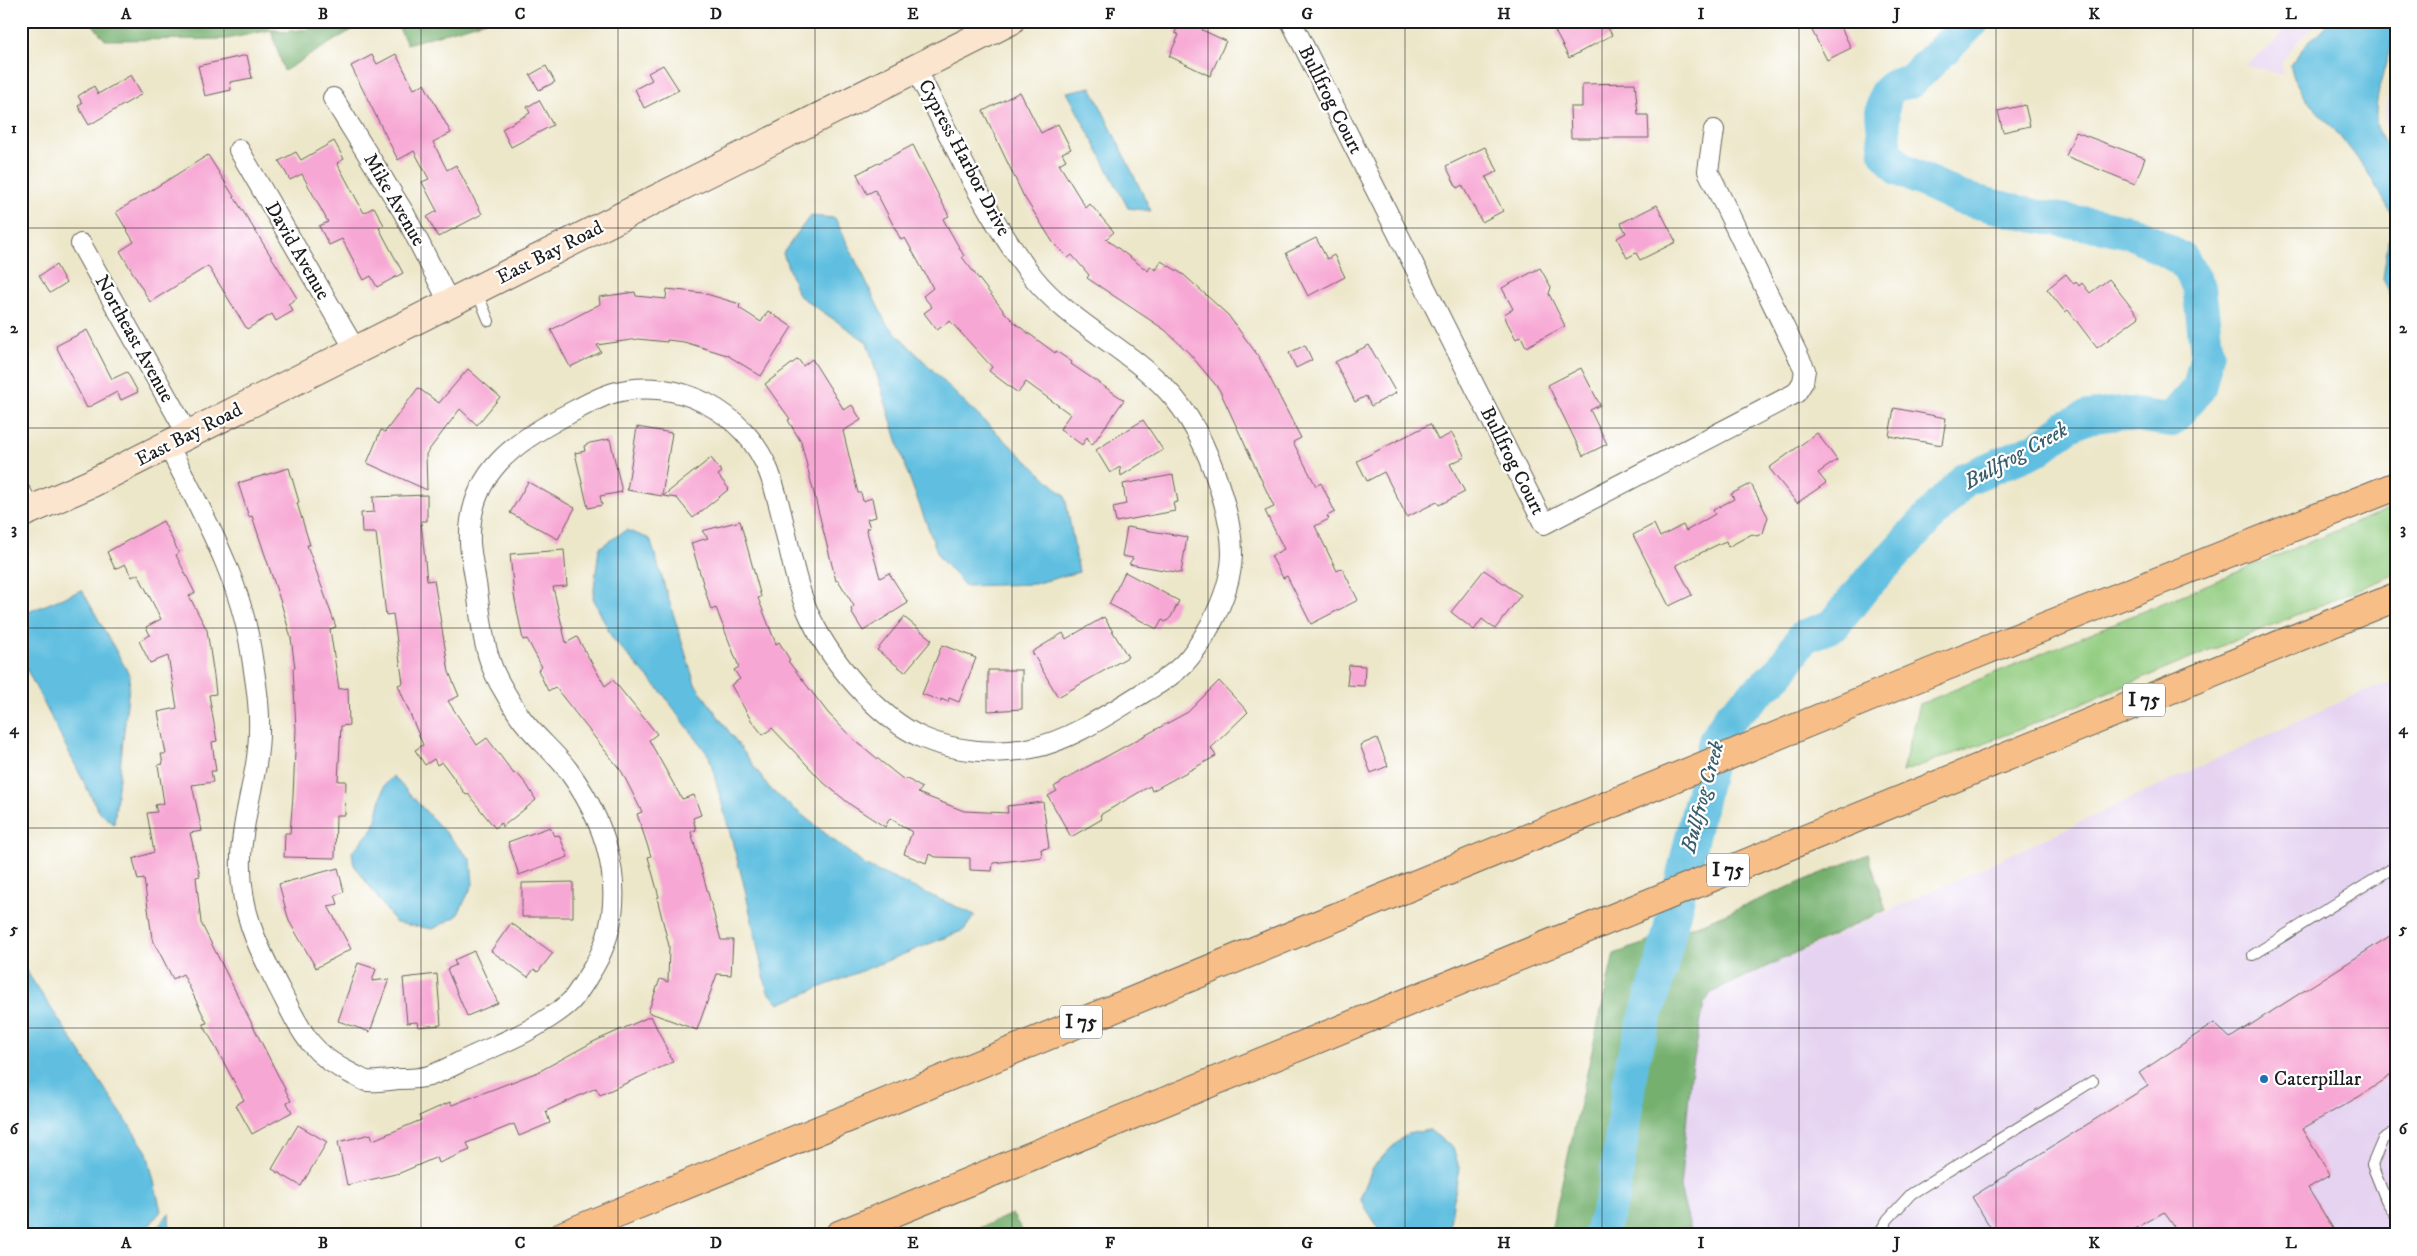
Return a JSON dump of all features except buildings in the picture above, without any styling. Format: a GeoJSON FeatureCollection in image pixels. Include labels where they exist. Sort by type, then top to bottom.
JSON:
{"type":"FeatureCollection","features":[{"type":"Feature","properties":{"kind":"highway","name":"I 75"},"geometry":{"type":"LineString","coordinates":[[564,1235],[1929,673],[2395,486]]}},
{"type":"Feature","properties":{"kind":"highway","name":"I 75"},"geometry":{"type":"LineString","coordinates":[[839,1235],[2396,597]]}},
{"type":"Feature","properties":{"kind":"street","name":"East Bay Road"},"geometry":{"type":"LineString","coordinates":[[24,511],[90,484],[1010,21]]}},
{"type":"Feature","properties":{"kind":"street","name":"Bullfrog Court"},"geometry":{"type":"LineString","coordinates":[[1290,21],[1544,524],[1796,393],[1803,382],[1805,370],[1708,171],[1714,130]]}},
{"type":"Feature","properties":{"kind":"street","name":"Cypress Harbor Drive"},"geometry":{"type":"LineString","coordinates":[[178,440],[246,623],[252,655],[260,734],[241,855],[243,889],[249,928],[298,1025],[320,1056],[368,1081],[424,1078],[531,1030],[571,1002],[603,955],[616,895],[606,842],[588,801],[565,767],[522,720],[494,674],[482,632],[469,537],[475,507],[490,471],[522,438],[574,410],[614,393],[659,389],[673,391],[707,404],[723,413],[754,444],[763,458],[779,504],[796,578],[804,602],[814,625],[836,661],[848,677],[878,706],[911,732],[928,740],[962,750],[998,752],[1038,748],[1073,733],[1156,686],[1184,666],[1203,639],[1220,606],[1231,578],[1233,544],[1226,508],[1210,458],[1192,423],[1174,397],[1138,362],[1076,317],[1038,284],[994,221],[916,69]]}},
{"type":"Feature","properties":{"kind":"street","name":"Mike Avenue"},"geometry":{"type":"LineString","coordinates":[[333,98],[404,213],[450,304]]}},
{"type":"Feature","properties":{"kind":"street","name":"David Avenue"},"geometry":{"type":"LineString","coordinates":[[239,150],[356,351]]}},
{"type":"Feature","properties":{"kind":"street","name":"Northeast Avenue"},"geometry":{"type":"LineString","coordinates":[[81,244],[178,440]]}},
{"type":"Feature","properties":{"kind":"lane"},"geometry":{"type":"LineString","coordinates":[[476,290],[488,321]]}},
{"type":"Feature","properties":{"kind":"lane"},"geometry":{"type":"LineString","coordinates":[[2253,955],[2396,866]]}},
{"type":"Feature","properties":{"kind":"lane"},"geometry":{"type":"LineString","coordinates":[[1878,1235],[1888,1218],[1911,1194],[2093,1081]]}},
{"type":"Feature","properties":{"kind":"lane"},"geometry":{"type":"LineString","coordinates":[[2396,1131],[2383,1139],[2372,1165],[2386,1200],[2396,1216]]}},
{"type":"Feature","properties":{"kind":"shaded area"},"geometry":{"type":"Polygon","coordinates":[[[2291,21],[2318,21],[2297,42],[2283,60],[2281,65],[2284,75],[2245,65],[2273,44],[2291,21]]]}},
{"type":"Feature","properties":{"kind":"shaded area"},"geometry":{"type":"Polygon","coordinates":[[[2396,58],[2396,141],[2385,124],[2386,107],[2396,58]]]}},
{"type":"Feature","properties":{"kind":"shaded area"},"geometry":{"type":"Polygon","coordinates":[[[2396,682],[2396,1235],[1692,1235],[1680,1188],[1691,1075],[1704,1004],[1711,993],[2355,695],[2396,682]]]}},
{"type":"Feature","properties":{"kind":"green space"},"geometry":{"type":"Polygon","coordinates":[[[90,21],[249,21],[282,32],[363,23],[284,71],[271,30],[227,39],[105,40],[90,21]]]}},
{"type":"Feature","properties":{"kind":"green space"},"geometry":{"type":"Polygon","coordinates":[[[395,21],[486,21],[407,44],[395,21]]]}},
{"type":"Feature","properties":{"kind":"green space"},"geometry":{"type":"Polygon","coordinates":[[[2396,506],[2396,574],[2006,735],[1902,772],[1920,704],[2396,506]]]}},
{"type":"Feature","properties":{"kind":"green space"},"geometry":{"type":"Polygon","coordinates":[[[1868,854],[1886,910],[1711,993],[1704,1004],[1691,1075],[1680,1188],[1692,1235],[1550,1235],[1614,954],[1705,922],[1868,854]]]}},
{"type":"Feature","properties":{"kind":"green space"},"geometry":{"type":"Polygon","coordinates":[[[1012,1214],[1025,1235],[963,1235],[1012,1214]]]}},
{"type":"Feature","properties":{"kind":"water"},"geometry":{"type":"Polygon","coordinates":[[[2330,21],[2396,21],[2376,110],[2377,127],[2383,142],[2396,152],[2396,305],[2383,279],[2392,214],[2367,171],[2341,137],[2307,100],[2295,81],[2290,65],[2304,47],[2330,21]]]}},
{"type":"Feature","properties":{"kind":"water"},"geometry":{"type":"Polygon","coordinates":[[[1091,87],[1151,211],[1128,208],[1067,92],[1091,87]]]}},
{"type":"Feature","properties":{"kind":"water"},"geometry":{"type":"Polygon","coordinates":[[[810,216],[835,218],[886,323],[969,407],[1065,496],[1079,572],[1034,584],[965,586],[939,557],[905,466],[867,342],[798,295],[783,253],[810,216]]]}},
{"type":"Feature","properties":{"kind":"water"},"geometry":{"type":"Polygon","coordinates":[[[626,530],[650,539],[695,684],[771,790],[866,866],[975,915],[964,930],[779,1004],[767,990],[744,885],[709,756],[663,694],[612,638],[593,598],[599,548],[626,530]]]}},
{"type":"Feature","properties":{"kind":"water"},"geometry":{"type":"Polygon","coordinates":[[[82,590],[130,676],[114,824],[99,812],[21,658],[21,615],[82,590]]]}},
{"type":"Feature","properties":{"kind":"water"},"geometry":{"type":"Polygon","coordinates":[[[393,776],[471,860],[473,884],[457,916],[433,929],[396,923],[354,865],[352,852],[374,827],[384,786],[393,776]]]}},
{"type":"Feature","properties":{"kind":"water"},"geometry":{"type":"Polygon","coordinates":[[[21,963],[147,1152],[161,1211],[142,1235],[21,1235],[21,963]]]}},
{"type":"Feature","properties":{"kind":"water"},"geometry":{"type":"Polygon","coordinates":[[[1429,1130],[1453,1147],[1459,1168],[1448,1235],[1383,1235],[1360,1199],[1373,1167],[1407,1134],[1429,1130]]]}},
{"type":"Feature","properties":{"kind":"water"},"geometry":{"type":"Polygon","coordinates":[[[169,1213],[170,1235],[152,1235],[169,1213]]]}},
{"type":"Feature","properties":{"kind":"waterway","name":"Bullfrog Creek"},"geometry":{"type":"LineString","coordinates":[[1600,1235],[1614,1192],[1632,1062],[1661,967],[1715,741],[1730,717],[1780,672],[1803,637],[1834,625],[1863,588],[1965,479],[2039,448],[2068,426],[2088,417],[2120,413],[2171,420],[2199,388],[2207,354],[2199,287],[2183,260],[2134,233],[2035,216],[1961,198],[1901,170],[1886,153],[1882,112],[1886,93],[1896,84],[1910,82],[1973,21]]}},
{"type":"Feature","properties":{"kind":"place","name":"Caterpillar"},"geometry":{"type":"Point","coordinates":[2264,1079]}}]}
